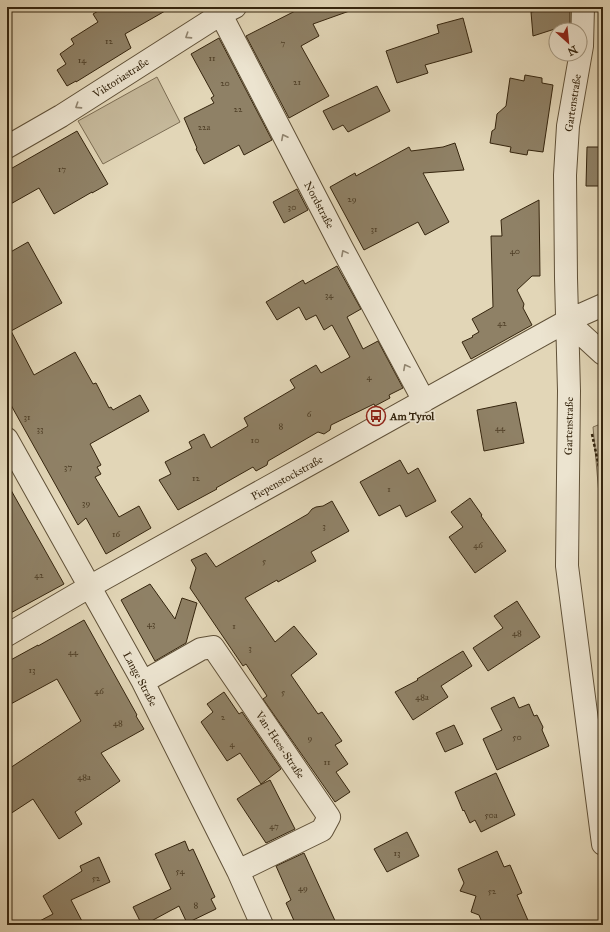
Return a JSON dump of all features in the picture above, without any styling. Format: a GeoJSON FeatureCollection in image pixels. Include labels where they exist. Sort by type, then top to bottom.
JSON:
{"type":"FeatureCollection","features":[{"type":"Feature","properties":{"kind":"street","name":"Gartenstraße"},"geometry":{"type":"LineString","coordinates":[[583,7],[582,46],[568,126],[565,175],[567,321],[570,391],[567,566],[603,844]]}},
{"type":"Feature","properties":{"kind":"street","name":"Viktoriastraße"},"geometry":{"type":"LineString","coordinates":[[7,147],[62,116],[224,10]]}},
{"type":"Feature","properties":{"kind":"street","name":"Nordstraße"},"geometry":{"type":"LineString","coordinates":[[224,10],[342,248],[424,401]]}},
{"type":"Feature","properties":{"kind":"street","name":"Piepenstockstraße"},"geometry":{"type":"LineString","coordinates":[[7,635],[89,587],[567,321],[603,305]]}},
{"type":"Feature","properties":{"kind":"street"},"geometry":{"type":"LineString","coordinates":[[567,321],[603,354]]}},
{"type":"Feature","properties":{"kind":"street","name":"Lange Straße"},"geometry":{"type":"LineString","coordinates":[[7,440],[143,682],[238,871],[256,923]]}},
{"type":"Feature","properties":{"kind":"street","name":"Van-Hees-Straße"},"geometry":{"type":"LineString","coordinates":[[143,682],[201,649],[213,647],[330,817],[322,830],[238,871]]}},
{"type":"Feature","properties":{"kind":"shaded area"},"geometry":{"type":"Polygon","coordinates":[[[157,77],[180,122],[103,164],[78,121],[157,77]]]}},
{"type":"Feature","properties":{"kind":"shaded area"},"geometry":{"type":"Polygon","coordinates":[[[603,423],[603,539],[593,427],[603,423]]]}},
{"type":"Feature","properties":{"kind":"building"},"geometry":{"type":"Polygon","coordinates":[[[105,7],[172,7],[125,34],[131,48],[67,86],[57,70],[66,64],[60,54],[74,44],[71,39],[98,22],[93,14],[105,7]]]}},
{"type":"Feature","properties":{"kind":"building"},"geometry":{"type":"Polygon","coordinates":[[[303,7],[354,7],[355,9],[313,24],[319,36],[301,46],[329,96],[289,118],[246,36],[303,7]]]}},
{"type":"Feature","properties":{"kind":"building"},"geometry":{"type":"Polygon","coordinates":[[[544,7],[570,7],[570,22],[548,22],[548,31],[533,36],[531,12],[544,10],[544,7]]]}},
{"type":"Feature","properties":{"kind":"building"},"geometry":{"type":"Polygon","coordinates":[[[463,18],[472,52],[425,65],[428,73],[397,83],[386,51],[439,33],[437,25],[463,18]]]}},
{"type":"Feature","properties":{"kind":"building"},"geometry":{"type":"Polygon","coordinates":[[[219,38],[272,140],[244,155],[239,145],[204,164],[196,149],[197,148],[184,118],[214,103],[211,98],[214,96],[191,54],[219,38]]]}},
{"type":"Feature","properties":{"kind":"building"},"geometry":{"type":"Polygon","coordinates":[[[525,75],[542,78],[542,83],[553,85],[543,152],[528,150],[527,155],[510,152],[511,147],[490,143],[492,131],[495,129],[497,114],[506,106],[510,78],[524,81],[525,75]]]}},
{"type":"Feature","properties":{"kind":"building"},"geometry":{"type":"Polygon","coordinates":[[[377,86],[390,111],[348,132],[343,125],[333,130],[323,111],[377,86]]]}},
{"type":"Feature","properties":{"kind":"building"},"geometry":{"type":"Polygon","coordinates":[[[77,131],[108,184],[54,214],[39,188],[7,206],[7,171],[77,131]]]}},
{"type":"Feature","properties":{"kind":"building"},"geometry":{"type":"Polygon","coordinates":[[[455,143],[464,170],[423,173],[449,222],[425,235],[418,222],[364,250],[330,187],[355,173],[356,176],[409,147],[411,151],[443,147],[455,143]]]}},
{"type":"Feature","properties":{"kind":"building"},"geometry":{"type":"Polygon","coordinates":[[[587,147],[603,147],[603,186],[586,186],[587,147]]]}},
{"type":"Feature","properties":{"kind":"building"},"geometry":{"type":"Polygon","coordinates":[[[297,189],[308,210],[284,223],[273,202],[297,189]]]}},
{"type":"Feature","properties":{"kind":"building"},"geometry":{"type":"Polygon","coordinates":[[[539,200],[540,276],[532,276],[517,290],[524,304],[523,308],[532,325],[471,359],[462,342],[473,337],[472,336],[479,332],[472,319],[493,307],[491,236],[502,236],[501,220],[539,200]]]}},
{"type":"Feature","properties":{"kind":"building"},"geometry":{"type":"Polygon","coordinates":[[[28,242],[62,303],[11,331],[34,375],[75,352],[93,384],[96,383],[109,408],[111,407],[113,410],[140,395],[149,411],[90,444],[101,465],[97,467],[101,474],[95,477],[119,517],[139,506],[151,528],[106,554],[86,518],[78,525],[7,398],[7,254],[28,242]]]}},
{"type":"Feature","properties":{"kind":"building"},"geometry":{"type":"Polygon","coordinates":[[[337,266],[361,309],[347,317],[363,349],[378,341],[403,388],[389,395],[390,398],[375,406],[374,404],[331,425],[330,430],[324,434],[318,432],[268,461],[267,465],[256,471],[253,467],[178,510],[159,480],[171,474],[165,462],[192,448],[189,442],[204,434],[211,448],[248,426],[244,418],[295,388],[290,380],[316,365],[321,373],[350,357],[332,325],[324,330],[316,315],[306,320],[299,307],[277,320],[266,302],[303,280],[305,284],[337,266]]]}},
{"type":"Feature","properties":{"kind":"building"},"geometry":{"type":"Polygon","coordinates":[[[516,402],[524,443],[484,451],[477,410],[516,402]]]}},
{"type":"Feature","properties":{"kind":"building"},"geometry":{"type":"Polygon","coordinates":[[[400,460],[408,474],[418,468],[436,501],[406,517],[400,505],[379,516],[360,482],[400,460]]]}},
{"type":"Feature","properties":{"kind":"building"},"geometry":{"type":"Polygon","coordinates":[[[7,483],[64,584],[7,615],[7,483]]]}},
{"type":"Feature","properties":{"kind":"building"},"geometry":{"type":"Polygon","coordinates":[[[470,498],[506,551],[475,573],[449,537],[463,527],[451,512],[470,498]]]}},
{"type":"Feature","properties":{"kind":"building"},"geometry":{"type":"Polygon","coordinates":[[[332,501],[349,531],[311,552],[316,561],[245,598],[275,642],[294,626],[317,654],[291,675],[318,714],[322,712],[342,741],[335,745],[348,764],[336,772],[350,792],[335,802],[263,699],[267,696],[246,664],[243,666],[190,588],[196,568],[191,560],[206,553],[216,567],[308,514],[312,509],[323,506],[332,501]]]}},
{"type":"Feature","properties":{"kind":"building"},"geometry":{"type":"Polygon","coordinates":[[[150,584],[175,619],[182,598],[197,603],[186,643],[155,661],[121,600],[150,584]]]}},
{"type":"Feature","properties":{"kind":"building"},"geometry":{"type":"Polygon","coordinates":[[[517,601],[540,637],[488,671],[473,648],[503,628],[494,616],[517,601]]]}},
{"type":"Feature","properties":{"kind":"building"},"geometry":{"type":"Polygon","coordinates":[[[84,620],[144,729],[101,753],[120,781],[75,812],[82,824],[59,839],[33,799],[7,816],[7,770],[81,721],[57,679],[7,706],[7,662],[84,620]]]}},
{"type":"Feature","properties":{"kind":"building"},"geometry":{"type":"Polygon","coordinates":[[[463,651],[472,666],[441,686],[448,697],[413,720],[395,692],[418,680],[417,679],[463,651]]]}},
{"type":"Feature","properties":{"kind":"building"},"geometry":{"type":"Polygon","coordinates":[[[224,692],[239,714],[242,712],[281,769],[261,784],[240,753],[227,761],[201,722],[213,712],[207,704],[224,692]]]}},
{"type":"Feature","properties":{"kind":"building"},"geometry":{"type":"Polygon","coordinates":[[[514,697],[519,708],[529,704],[534,716],[537,715],[543,727],[542,730],[549,746],[497,770],[483,739],[502,730],[491,708],[514,697]]]}},
{"type":"Feature","properties":{"kind":"building"},"geometry":{"type":"Polygon","coordinates":[[[454,725],[463,744],[445,752],[436,733],[454,725]]]}},
{"type":"Feature","properties":{"kind":"building"},"geometry":{"type":"Polygon","coordinates":[[[496,773],[515,815],[481,832],[475,820],[470,823],[455,792],[496,773]]]}},
{"type":"Feature","properties":{"kind":"building"},"geometry":{"type":"Polygon","coordinates":[[[270,780],[295,829],[266,843],[237,799],[270,780]]]}},
{"type":"Feature","properties":{"kind":"building"},"geometry":{"type":"Polygon","coordinates":[[[407,832],[419,856],[387,872],[374,849],[407,832]]]}},
{"type":"Feature","properties":{"kind":"building"},"geometry":{"type":"Polygon","coordinates":[[[185,841],[189,851],[193,849],[215,897],[211,899],[216,909],[187,923],[179,906],[142,925],[133,907],[171,889],[155,854],[185,841]]]}},
{"type":"Feature","properties":{"kind":"building"},"geometry":{"type":"Polygon","coordinates":[[[497,851],[504,867],[510,865],[522,893],[517,895],[530,925],[483,925],[479,915],[471,912],[476,896],[460,891],[464,883],[458,869],[497,851]]]}},
{"type":"Feature","properties":{"kind":"building"},"geometry":{"type":"Polygon","coordinates":[[[304,853],[337,925],[296,925],[286,903],[291,900],[276,866],[304,853]]]}},
{"type":"Feature","properties":{"kind":"building"},"geometry":{"type":"Polygon","coordinates":[[[99,857],[110,882],[71,900],[84,925],[32,925],[53,914],[43,896],[82,871],[80,866],[99,857]]]}},
{"type":"Feature","properties":{"kind":"place","name":"Am Tyrol"},"geometry":{"type":"Point","coordinates":[376,416]}}]}
